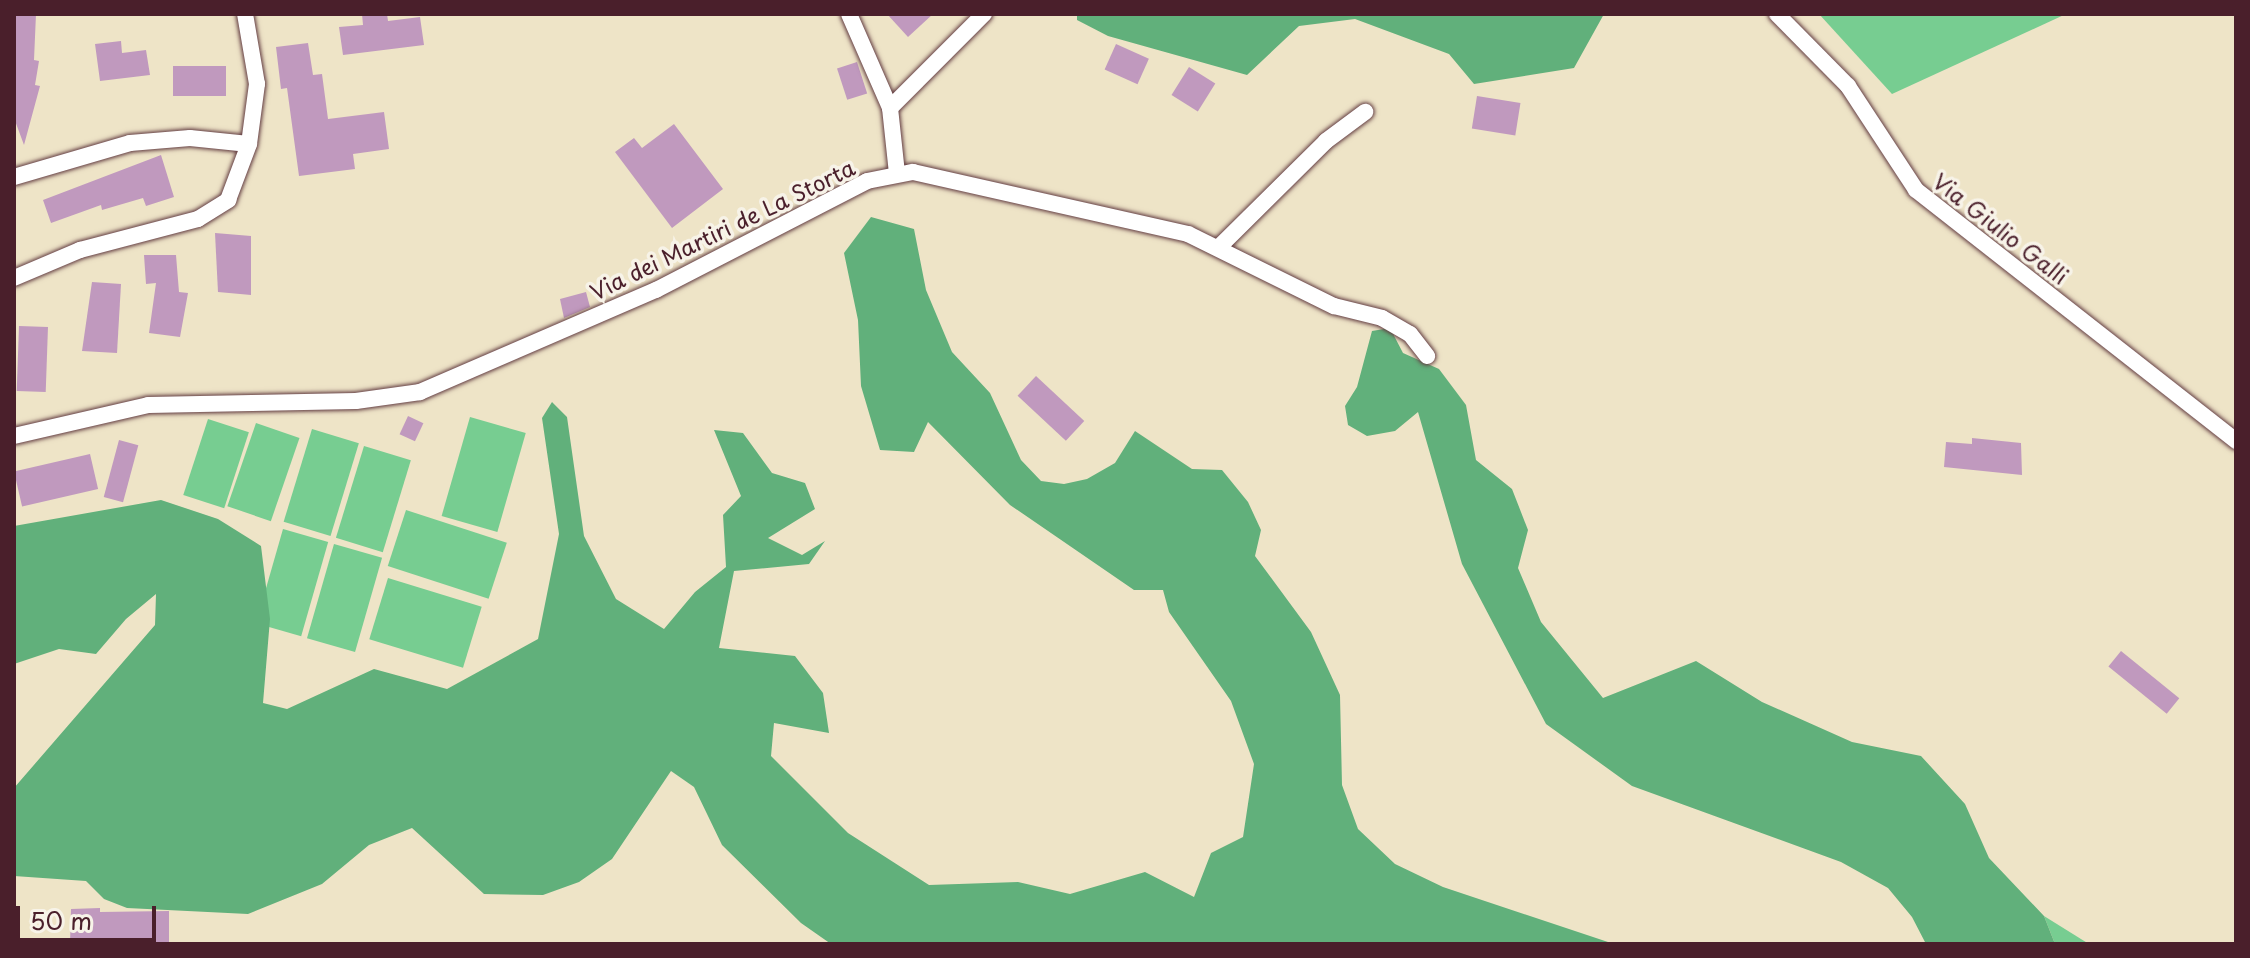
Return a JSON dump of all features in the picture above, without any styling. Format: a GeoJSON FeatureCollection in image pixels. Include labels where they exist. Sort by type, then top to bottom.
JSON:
{"type":"FeatureCollection","features":[{"type":"Feature","properties":{"kind":"street"},"geometry":{"type":"LineString","coordinates":[[14,278],[80,250],[215,211],[236,187],[249,144],[257,84],[245,14]]}},
{"type":"Feature","properties":{"kind":"street"},"geometry":{"type":"LineString","coordinates":[[849,14],[890,108],[897,173]]}},
{"type":"Feature","properties":{"kind":"street"},"geometry":{"type":"LineString","coordinates":[[890,108],[984,14]]}},
{"type":"Feature","properties":{"kind":"street","name":"Via Giulio Galli"},"geometry":{"type":"LineString","coordinates":[[1777,14],[1848,86],[1916,190],[2236,441]]}},
{"type":"Feature","properties":{"kind":"street"},"geometry":{"type":"LineString","coordinates":[[1218,248],[1326,141],[1365,112]]}},
{"type":"Feature","properties":{"kind":"street"},"geometry":{"type":"LineString","coordinates":[[14,177],[130,143],[190,138],[249,144]]}},
{"type":"Feature","properties":{"kind":"street","name":"Via dei Martiri de La Storta"},"geometry":{"type":"LineString","coordinates":[[14,436],[148,405],[356,401],[420,392],[656,290],[807,208],[897,173],[926,173],[1188,234],[1334,306],[1382,318],[1410,334],[1427,356]]}},
{"type":"Feature","properties":{"kind":"green space"},"geometry":{"type":"Polygon","coordinates":[[[1077,14],[1604,14],[1574,68],[1474,84],[1449,54],[1355,19],[1299,26],[1247,75],[1108,36],[1077,20],[1077,14]]]}},
{"type":"Feature","properties":{"kind":"green space"},"geometry":{"type":"Polygon","coordinates":[[[1819,14],[2066,14],[1892,94],[1819,14]]]}},
{"type":"Feature","properties":{"kind":"green space"},"geometry":{"type":"Polygon","coordinates":[[[871,217],[914,229],[926,290],[952,352],[990,393],[1021,460],[1041,481],[1064,484],[1087,479],[1115,463],[1135,431],[1192,469],[1222,470],[1248,502],[1261,530],[1255,556],[1311,632],[1340,695],[1342,785],[1358,829],[1395,864],[1443,887],[1614,944],[831,944],[801,923],[722,845],[694,787],[671,771],[612,859],[579,882],[543,895],[484,894],[412,828],[369,845],[322,884],[248,914],[127,908],[104,899],[86,881],[14,876],[14,788],[155,625],[156,594],[126,619],[96,654],[59,649],[14,664],[14,526],[161,500],[218,519],[261,546],[270,619],[263,703],[287,709],[374,669],[447,689],[538,639],[559,534],[542,418],[552,402],[567,417],[584,536],[616,599],[664,629],[695,592],[726,567],[723,515],[741,496],[714,430],[743,433],[772,473],[805,483],[815,509],[768,538],[802,555],[825,541],[809,564],[734,571],[719,648],[795,656],[823,693],[829,733],[774,723],[771,756],[848,833],[929,885],[1018,882],[1070,894],[1145,872],[1194,897],[1211,853],[1243,837],[1254,764],[1231,701],[1169,612],[1163,590],[1134,590],[1010,505],[928,422],[914,452],[880,450],[861,386],[858,320],[844,253],[871,217]]]}},
{"type":"Feature","properties":{"kind":"green space"},"geometry":{"type":"Polygon","coordinates":[[[1390,328],[1403,353],[1439,369],[1466,405],[1476,460],[1512,489],[1528,530],[1518,568],[1541,622],[1603,698],[1696,661],[1762,702],[1852,742],[1921,756],[1965,804],[1989,858],[2044,916],[2055,944],[1926,944],[1912,917],[1888,888],[1841,862],[1632,786],[1546,724],[1462,564],[1418,412],[1395,431],[1367,436],[1348,425],[1345,406],[1357,387],[1372,331],[1390,328]]]}},
{"type":"Feature","properties":{"kind":"green space"},"geometry":{"type":"Polygon","coordinates":[[[470,417],[526,433],[497,532],[442,516],[470,417]]]}},
{"type":"Feature","properties":{"kind":"green space"},"geometry":{"type":"Polygon","coordinates":[[[208,419],[249,432],[224,508],[183,495],[208,419]]]}},
{"type":"Feature","properties":{"kind":"green space"},"geometry":{"type":"Polygon","coordinates":[[[256,423],[299,438],[271,521],[227,506],[256,423]]]}},
{"type":"Feature","properties":{"kind":"green space"},"geometry":{"type":"Polygon","coordinates":[[[312,429],[359,443],[330,536],[284,522],[312,429]]]}},
{"type":"Feature","properties":{"kind":"green space"},"geometry":{"type":"Polygon","coordinates":[[[364,446],[411,460],[383,552],[336,538],[364,446]]]}},
{"type":"Feature","properties":{"kind":"green space"},"geometry":{"type":"Polygon","coordinates":[[[406,510],[507,543],[489,599],[388,566],[406,510]]]}},
{"type":"Feature","properties":{"kind":"green space"},"geometry":{"type":"Polygon","coordinates":[[[283,529],[328,542],[301,636],[256,623],[283,529]]]}},
{"type":"Feature","properties":{"kind":"green space"},"geometry":{"type":"Polygon","coordinates":[[[334,544],[382,558],[355,652],[307,638],[334,544]]]}},
{"type":"Feature","properties":{"kind":"green space"},"geometry":{"type":"Polygon","coordinates":[[[388,578],[482,607],[463,668],[369,639],[388,578]]]}},
{"type":"Feature","properties":{"kind":"green space"},"geometry":{"type":"Polygon","coordinates":[[[2044,916],[2089,944],[2055,944],[2044,916]]]}},
{"type":"Feature","properties":{"kind":"building"},"geometry":{"type":"Polygon","coordinates":[[[14,14],[36,14],[34,60],[39,61],[35,85],[40,86],[24,145],[14,118],[14,14]]]}},
{"type":"Feature","properties":{"kind":"building"},"geometry":{"type":"Polygon","coordinates":[[[362,14],[387,14],[388,21],[420,17],[424,45],[343,55],[339,27],[363,25],[362,14]]]}},
{"type":"Feature","properties":{"kind":"building"},"geometry":{"type":"Polygon","coordinates":[[[887,14],[933,14],[908,37],[887,14]]]}},
{"type":"Feature","properties":{"kind":"building"},"geometry":{"type":"Polygon","coordinates":[[[121,41],[122,53],[146,50],[150,75],[100,81],[95,44],[121,41]]]}},
{"type":"Feature","properties":{"kind":"building"},"geometry":{"type":"Polygon","coordinates":[[[308,43],[313,75],[322,74],[328,119],[384,112],[389,149],[353,154],[355,169],[299,176],[287,88],[281,89],[276,47],[308,43]]]}},
{"type":"Feature","properties":{"kind":"building"},"geometry":{"type":"Polygon","coordinates":[[[1116,44],[1149,59],[1137,84],[1105,70],[1116,44]]]}},
{"type":"Feature","properties":{"kind":"building"},"geometry":{"type":"Polygon","coordinates":[[[857,62],[867,93],[847,100],[837,68],[857,62]]]}},
{"type":"Feature","properties":{"kind":"building"},"geometry":{"type":"Polygon","coordinates":[[[173,66],[226,66],[226,96],[173,96],[173,66]]]}},
{"type":"Feature","properties":{"kind":"building"},"geometry":{"type":"Polygon","coordinates":[[[1189,67],[1215,83],[1198,111],[1172,95],[1189,67]]]}},
{"type":"Feature","properties":{"kind":"building"},"geometry":{"type":"Polygon","coordinates":[[[1477,96],[1520,103],[1515,135],[1472,129],[1477,96]]]}},
{"type":"Feature","properties":{"kind":"building"},"geometry":{"type":"Polygon","coordinates":[[[674,124],[723,189],[672,228],[615,152],[634,138],[642,148],[674,124]]]}},
{"type":"Feature","properties":{"kind":"building"},"geometry":{"type":"Polygon","coordinates":[[[161,155],[174,197],[146,206],[143,198],[102,210],[101,205],[51,223],[43,200],[161,155]]]}},
{"type":"Feature","properties":{"kind":"building"},"geometry":{"type":"Polygon","coordinates":[[[215,233],[251,236],[251,295],[218,292],[215,233]]]}},
{"type":"Feature","properties":{"kind":"building"},"geometry":{"type":"Polygon","coordinates":[[[144,255],[176,255],[179,292],[188,293],[180,337],[149,333],[156,283],[146,284],[144,255]]]}},
{"type":"Feature","properties":{"kind":"building"},"geometry":{"type":"Polygon","coordinates":[[[92,282],[121,284],[117,353],[82,351],[92,282]]]}},
{"type":"Feature","properties":{"kind":"building"},"geometry":{"type":"Polygon","coordinates":[[[586,292],[590,307],[564,318],[560,299],[586,292]]]}},
{"type":"Feature","properties":{"kind":"building"},"geometry":{"type":"Polygon","coordinates":[[[19,326],[48,327],[46,392],[17,391],[19,326]]]}},
{"type":"Feature","properties":{"kind":"building"},"geometry":{"type":"Polygon","coordinates":[[[1036,376],[1084,421],[1066,441],[1018,396],[1036,376]]]}},
{"type":"Feature","properties":{"kind":"building"},"geometry":{"type":"Polygon","coordinates":[[[408,416],[423,423],[415,441],[400,434],[408,416]]]}},
{"type":"Feature","properties":{"kind":"building"},"geometry":{"type":"Polygon","coordinates":[[[1972,438],[2021,443],[2022,475],[1944,467],[1946,442],[1972,444],[1972,438]]]}},
{"type":"Feature","properties":{"kind":"building"},"geometry":{"type":"Polygon","coordinates":[[[119,440],[138,445],[123,502],[104,497],[119,440]]]}},
{"type":"Feature","properties":{"kind":"building"},"geometry":{"type":"Polygon","coordinates":[[[90,454],[98,489],[22,507],[14,472],[90,454]]]}},
{"type":"Feature","properties":{"kind":"building"},"geometry":{"type":"Polygon","coordinates":[[[2121,651],[2179,698],[2167,714],[2108,667],[2121,651]]]}},
{"type":"Feature","properties":{"kind":"building"},"geometry":{"type":"Polygon","coordinates":[[[100,908],[100,912],[169,911],[169,944],[70,944],[71,909],[100,908]]]}}]}
